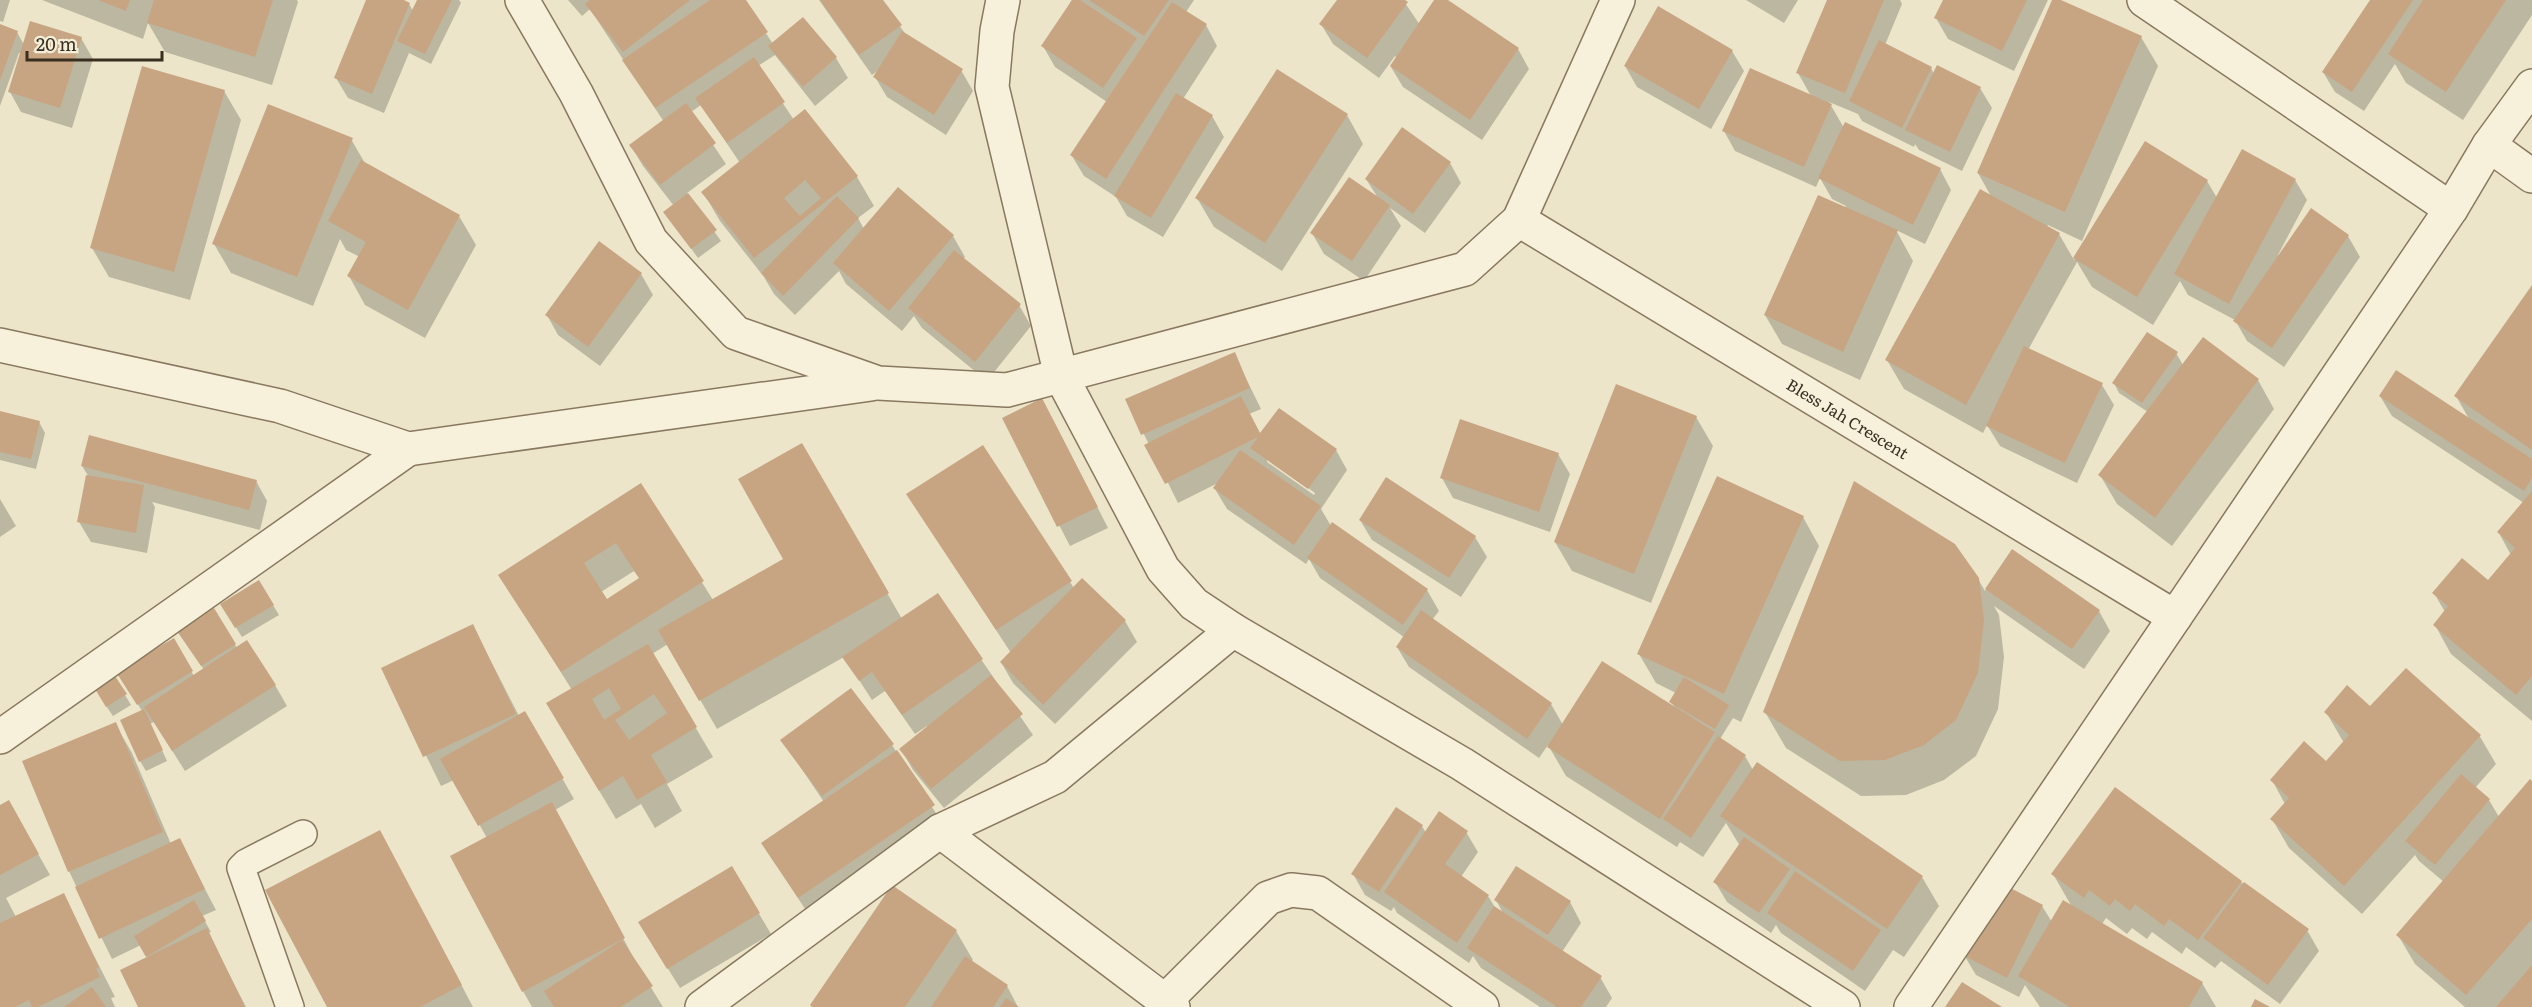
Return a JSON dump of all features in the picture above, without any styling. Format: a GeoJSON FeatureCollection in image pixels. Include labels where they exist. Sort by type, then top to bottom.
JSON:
{"type":"FeatureCollection","features":[{"type":"Feature","properties":{"kind":"street"},"geometry":{"type":"LineString","coordinates":[[522,0],[576,93],[651,241],[736,333],[878,383]]}},
{"type":"Feature","properties":{"kind":"street"},"geometry":{"type":"LineString","coordinates":[[1004,0],[997,31],[992,87],[1060,376],[1163,569],[1194,604],[1233,630],[1462,764],[1843,1007]]}},
{"type":"Feature","properties":{"kind":"street"},"geometry":{"type":"LineString","coordinates":[[0,737],[408,449],[878,383],[1007,390],[1465,269],[1519,220],[1618,0]]}},
{"type":"Feature","properties":{"kind":"street"},"geometry":{"type":"LineString","coordinates":[[2144,0],[2451,209]]}},
{"type":"Feature","properties":{"kind":"street"},"geometry":{"type":"LineString","coordinates":[[1911,1007],[2451,209],[2489,145],[2532,86]]}},
{"type":"Feature","properties":{"kind":"street"},"geometry":{"type":"LineString","coordinates":[[2489,145],[2532,176]]}},
{"type":"Feature","properties":{"kind":"street","name":"Bless Jah Crescent"},"geometry":{"type":"LineString","coordinates":[[1519,220],[2175,617]]}},
{"type":"Feature","properties":{"kind":"street"},"geometry":{"type":"LineString","coordinates":[[0,345],[280,406],[408,449]]}},
{"type":"Feature","properties":{"kind":"street"},"geometry":{"type":"LineString","coordinates":[[702,1007],[940,831],[1055,777],[1233,630]]}},
{"type":"Feature","properties":{"kind":"street"},"geometry":{"type":"LineString","coordinates":[[940,831],[1169,1004],[1268,898],[1291,890],[1318,893],[1482,1007]]}},
{"type":"Feature","properties":{"kind":"lane"},"geometry":{"type":"LineString","coordinates":[[290,1007],[241,868],[246,863],[303,834]]}},
{"type":"Feature","properties":{"kind":"building"},"geometry":{"type":"Polygon","coordinates":[[[98,0],[130,0],[126,11],[98,0]]]}},
{"type":"Feature","properties":{"kind":"building"},"geometry":{"type":"Polygon","coordinates":[[[154,0],[273,0],[255,57],[147,23],[154,0]]]}},
{"type":"Feature","properties":{"kind":"building"},"geometry":{"type":"Polygon","coordinates":[[[366,0],[404,0],[410,3],[372,94],[334,78],[366,0]]]}},
{"type":"Feature","properties":{"kind":"building"},"geometry":{"type":"Polygon","coordinates":[[[417,0],[452,0],[425,54],[397,41],[417,0]]]}},
{"type":"Feature","properties":{"kind":"building"},"geometry":{"type":"Polygon","coordinates":[[[590,0],[690,0],[623,52],[585,4],[590,0]]]}},
{"type":"Feature","properties":{"kind":"building"},"geometry":{"type":"Polygon","coordinates":[[[710,0],[746,0],[768,32],[655,108],[622,60],[710,0]]]}},
{"type":"Feature","properties":{"kind":"building"},"geometry":{"type":"Polygon","coordinates":[[[820,0],[883,0],[902,25],[859,55],[820,0]]]}},
{"type":"Feature","properties":{"kind":"building"},"geometry":{"type":"Polygon","coordinates":[[[1072,0],[1080,0],[1137,38],[1103,88],[1041,46],[1072,0]]]}},
{"type":"Feature","properties":{"kind":"building"},"geometry":{"type":"Polygon","coordinates":[[[1089,0],[1169,0],[1144,36],[1089,0]]]}},
{"type":"Feature","properties":{"kind":"building"},"geometry":{"type":"Polygon","coordinates":[[[1337,0],[1405,0],[1408,2],[1367,58],[1319,24],[1337,0]]]}},
{"type":"Feature","properties":{"kind":"building"},"geometry":{"type":"Polygon","coordinates":[[[1434,0],[1448,0],[1519,48],[1470,120],[1390,66],[1434,0]]]}},
{"type":"Feature","properties":{"kind":"building"},"geometry":{"type":"Polygon","coordinates":[[[1827,0],[1884,0],[1845,93],[1796,73],[1827,0]]]}},
{"type":"Feature","properties":{"kind":"building"},"geometry":{"type":"Polygon","coordinates":[[[1943,0],[2027,0],[2002,51],[1934,18],[1943,0]]]}},
{"type":"Feature","properties":{"kind":"building"},"geometry":{"type":"Polygon","coordinates":[[[2052,0],[2061,0],[2142,36],[2065,212],[1977,173],[2052,0]]]}},
{"type":"Feature","properties":{"kind":"building"},"geometry":{"type":"Polygon","coordinates":[[[2370,0],[2413,0],[2352,92],[2322,72],[2370,0]]]}},
{"type":"Feature","properties":{"kind":"building"},"geometry":{"type":"Polygon","coordinates":[[[2423,0],[2506,0],[2446,92],[2388,54],[2423,0]]]}},
{"type":"Feature","properties":{"kind":"building"},"geometry":{"type":"Polygon","coordinates":[[[1172,2],[1207,24],[1106,179],[1070,155],[1172,2]]]}},
{"type":"Feature","properties":{"kind":"building"},"geometry":{"type":"Polygon","coordinates":[[[1658,6],[1733,50],[1699,109],[1624,66],[1658,6]]]}},
{"type":"Feature","properties":{"kind":"building"},"geometry":{"type":"Polygon","coordinates":[[[803,17],[837,57],[803,87],[768,46],[803,17]]]}},
{"type":"Feature","properties":{"kind":"building"},"geometry":{"type":"Polygon","coordinates":[[[30,21],[82,37],[60,108],[8,92],[30,21]]]}},
{"type":"Feature","properties":{"kind":"building"},"geometry":{"type":"Polygon","coordinates":[[[0,24],[18,31],[0,80],[0,24]]]}},
{"type":"Feature","properties":{"kind":"building"},"geometry":{"type":"Polygon","coordinates":[[[902,31],[963,69],[934,115],[873,77],[902,31]]]}},
{"type":"Feature","properties":{"kind":"building"},"geometry":{"type":"Polygon","coordinates":[[[1879,40],[1932,67],[1902,128],[1849,101],[1879,40]]]}},
{"type":"Feature","properties":{"kind":"building"},"geometry":{"type":"Polygon","coordinates":[[[754,57],[785,102],[727,143],[695,98],[754,57]]]}},
{"type":"Feature","properties":{"kind":"building"},"geometry":{"type":"Polygon","coordinates":[[[1937,65],[1981,87],[1950,152],[1905,130],[1937,65]]]}},
{"type":"Feature","properties":{"kind":"building"},"geometry":{"type":"Polygon","coordinates":[[[142,66],[225,90],[174,272],[90,248],[142,66]]]}},
{"type":"Feature","properties":{"kind":"building"},"geometry":{"type":"Polygon","coordinates":[[[1750,68],[1832,104],[1804,167],[1722,131],[1750,68]]]}},
{"type":"Feature","properties":{"kind":"building"},"geometry":{"type":"Polygon","coordinates":[[[1277,69],[1348,114],[1265,243],[1195,198],[1277,69]]]}},
{"type":"Feature","properties":{"kind":"building"},"geometry":{"type":"Polygon","coordinates":[[[1176,93],[1213,115],[1151,218],[1114,196],[1176,93]]]}},
{"type":"Feature","properties":{"kind":"building"},"geometry":{"type":"Polygon","coordinates":[[[686,103],[716,143],[660,185],[629,145],[686,103]]]}},
{"type":"Feature","properties":{"kind":"building"},"geometry":{"type":"Polygon","coordinates":[[[268,104],[353,138],[297,277],[212,244],[268,104]]]}},
{"type":"Feature","properties":{"kind":"building"},"geometry":{"type":"Polygon","coordinates":[[[805,109],[858,176],[754,258],[701,192],[805,109]],[[805,180],[784,198],[800,216],[821,198],[805,180]]]}},
{"type":"Feature","properties":{"kind":"building"},"geometry":{"type":"Polygon","coordinates":[[[1845,122],[1941,168],[1913,225],[1818,178],[1845,122]]]}},
{"type":"Feature","properties":{"kind":"building"},"geometry":{"type":"Polygon","coordinates":[[[1402,127],[1451,162],[1413,214],[1365,179],[1402,127]]]}},
{"type":"Feature","properties":{"kind":"building"},"geometry":{"type":"Polygon","coordinates":[[[2145,141],[2208,180],[2137,297],[2073,258],[2145,141]]]}},
{"type":"Feature","properties":{"kind":"building"},"geometry":{"type":"Polygon","coordinates":[[[2242,149],[2296,179],[2229,304],[2174,274],[2242,149]]]}},
{"type":"Feature","properties":{"kind":"building"},"geometry":{"type":"Polygon","coordinates":[[[361,160],[460,215],[408,310],[347,276],[366,242],[328,221],[361,160]]]}},
{"type":"Feature","properties":{"kind":"building"},"geometry":{"type":"Polygon","coordinates":[[[1349,177],[1390,205],[1352,261],[1310,233],[1349,177]]]}},
{"type":"Feature","properties":{"kind":"building"},"geometry":{"type":"Polygon","coordinates":[[[898,187],[954,235],[889,311],[833,263],[898,187]]]}},
{"type":"Feature","properties":{"kind":"building"},"geometry":{"type":"Polygon","coordinates":[[[1980,189],[2060,233],[1966,405],[1885,360],[1980,189]]]}},
{"type":"Feature","properties":{"kind":"building"},"geometry":{"type":"Polygon","coordinates":[[[688,193],[717,230],[691,249],[663,212],[688,193]]]}},
{"type":"Feature","properties":{"kind":"building"},"geometry":{"type":"Polygon","coordinates":[[[1818,195],[1898,230],[1843,352],[1764,315],[1818,195]]]}},
{"type":"Feature","properties":{"kind":"building"},"geometry":{"type":"Polygon","coordinates":[[[837,196],[859,218],[783,296],[761,273],[837,196]]]}},
{"type":"Feature","properties":{"kind":"building"},"geometry":{"type":"Polygon","coordinates":[[[2311,208],[2349,235],[2272,348],[2233,321],[2311,208]]]}},
{"type":"Feature","properties":{"kind":"building"},"geometry":{"type":"Polygon","coordinates":[[[599,241],[642,273],[588,347],[545,315],[599,241]]]}},
{"type":"Feature","properties":{"kind":"building"},"geometry":{"type":"Polygon","coordinates":[[[954,250],[1021,304],[975,362],[908,308],[954,250]]]}},
{"type":"Feature","properties":{"kind":"building"},"geometry":{"type":"Polygon","coordinates":[[[2532,285],[2532,450],[2454,396],[2532,285]]]}},
{"type":"Feature","properties":{"kind":"building"},"geometry":{"type":"Polygon","coordinates":[[[2147,332],[2178,352],[2142,403],[2112,383],[2147,332]]]}},
{"type":"Feature","properties":{"kind":"building"},"geometry":{"type":"Polygon","coordinates":[[[2203,337],[2259,379],[2155,518],[2098,475],[2203,337]]]}},
{"type":"Feature","properties":{"kind":"building"},"geometry":{"type":"Polygon","coordinates":[[[2024,346],[2103,383],[2065,463],[1986,426],[2024,346]]]}},
{"type":"Feature","properties":{"kind":"building"},"geometry":{"type":"Polygon","coordinates":[[[1235,352],[1250,388],[1141,435],[1125,399],[1235,352]]]}},
{"type":"Feature","properties":{"kind":"building"},"geometry":{"type":"Polygon","coordinates":[[[2396,370],[2532,459],[2532,478],[2524,491],[2379,396],[2396,370]]]}},
{"type":"Feature","properties":{"kind":"building"},"geometry":{"type":"Polygon","coordinates":[[[1616,384],[1697,416],[1634,574],[1554,542],[1616,384]]]}},
{"type":"Feature","properties":{"kind":"building"},"geometry":{"type":"Polygon","coordinates":[[[1241,396],[1260,433],[1279,408],[1337,449],[1308,489],[1250,448],[1258,437],[1165,484],[1144,445],[1241,396]]]}},
{"type":"Feature","properties":{"kind":"building"},"geometry":{"type":"Polygon","coordinates":[[[1042,398],[1098,507],[1057,527],[1002,418],[1042,398]]]}},
{"type":"Feature","properties":{"kind":"building"},"geometry":{"type":"Polygon","coordinates":[[[0,411],[40,421],[31,459],[0,452],[0,411]]]}},
{"type":"Feature","properties":{"kind":"building"},"geometry":{"type":"Polygon","coordinates":[[[1460,419],[1559,453],[1539,512],[1440,478],[1460,419]]]}},
{"type":"Feature","properties":{"kind":"building"},"geometry":{"type":"Polygon","coordinates":[[[89,435],[257,480],[249,510],[81,466],[89,435]]]}},
{"type":"Feature","properties":{"kind":"building"},"geometry":{"type":"Polygon","coordinates":[[[802,443],[889,593],[699,701],[658,630],[783,559],[738,479],[802,443]]]}},
{"type":"Feature","properties":{"kind":"building"},"geometry":{"type":"Polygon","coordinates":[[[983,445],[1072,581],[996,630],[906,494],[983,445]]]}},
{"type":"Feature","properties":{"kind":"building"},"geometry":{"type":"Polygon","coordinates":[[[1240,450],[1321,506],[1294,545],[1213,488],[1240,450]]]}},
{"type":"Feature","properties":{"kind":"building"},"geometry":{"type":"Polygon","coordinates":[[[86,475],[144,485],[136,533],[77,522],[86,475]]]}},
{"type":"Feature","properties":{"kind":"building"},"geometry":{"type":"Polygon","coordinates":[[[1717,476],[1804,516],[1724,694],[1637,654],[1717,476]]]}},
{"type":"Feature","properties":{"kind":"building"},"geometry":{"type":"Polygon","coordinates":[[[1386,477],[1476,536],[1449,578],[1359,520],[1386,477]]]}},
{"type":"Feature","properties":{"kind":"building"},"geometry":{"type":"Polygon","coordinates":[[[1854,481],[1955,544],[1979,578],[1984,620],[1978,673],[1956,720],[1924,745],[1885,760],[1840,761],[1763,712],[1854,481]]]}},
{"type":"Feature","properties":{"kind":"building"},"geometry":{"type":"Polygon","coordinates":[[[641,483],[704,581],[561,672],[498,575],[641,483]],[[616,543],[584,563],[607,599],[639,578],[616,543]]]}},
{"type":"Feature","properties":{"kind":"building"},"geometry":{"type":"Polygon","coordinates":[[[2532,491],[2532,676],[2516,695],[2433,625],[2448,606],[2432,593],[2462,558],[2488,580],[2515,548],[2497,532],[2532,491]]]}},
{"type":"Feature","properties":{"kind":"building"},"geometry":{"type":"Polygon","coordinates":[[[1332,522],[1428,589],[1403,625],[1307,558],[1332,522]]]}},
{"type":"Feature","properties":{"kind":"building"},"geometry":{"type":"Polygon","coordinates":[[[2012,549],[2100,610],[2072,649],[1985,589],[2012,549]]]}},
{"type":"Feature","properties":{"kind":"building"},"geometry":{"type":"Polygon","coordinates":[[[1082,578],[1126,620],[1043,705],[1000,662],[1082,578]]]}},
{"type":"Feature","properties":{"kind":"building"},"geometry":{"type":"Polygon","coordinates":[[[259,580],[274,605],[235,628],[220,604],[259,580]]]}},
{"type":"Feature","properties":{"kind":"building"},"geometry":{"type":"Polygon","coordinates":[[[938,593],[983,659],[902,715],[872,672],[859,681],[842,657],[938,593]]]}},
{"type":"Feature","properties":{"kind":"building"},"geometry":{"type":"Polygon","coordinates":[[[214,608],[236,644],[201,666],[177,631],[214,608]]]}},
{"type":"Feature","properties":{"kind":"building"},"geometry":{"type":"Polygon","coordinates":[[[1421,610],[1552,703],[1527,739],[1396,647],[1421,610]]]}},
{"type":"Feature","properties":{"kind":"building"},"geometry":{"type":"Polygon","coordinates":[[[473,624],[516,714],[423,757],[381,668],[473,624]]]}},
{"type":"Feature","properties":{"kind":"building"},"geometry":{"type":"Polygon","coordinates":[[[174,638],[193,671],[137,705],[116,672],[174,638]]]}},
{"type":"Feature","properties":{"kind":"building"},"geometry":{"type":"Polygon","coordinates":[[[247,640],[276,685],[172,751],[144,707],[247,640]]]}},
{"type":"Feature","properties":{"kind":"building"},"geometry":{"type":"Polygon","coordinates":[[[648,644],[697,727],[651,755],[667,782],[637,800],[623,776],[599,791],[546,703],[648,644]],[[609,688],[592,699],[604,720],[621,709],[609,688]],[[654,694],[615,720],[629,740],[667,713],[654,694]]]}},
{"type":"Feature","properties":{"kind":"building"},"geometry":{"type":"Polygon","coordinates":[[[1602,661],[1715,732],[1660,819],[1547,747],[1602,661]]]}},
{"type":"Feature","properties":{"kind":"building"},"geometry":{"type":"Polygon","coordinates":[[[2406,668],[2481,735],[2344,886],[2270,819],[2289,798],[2270,780],[2304,741],[2326,761],[2349,735],[2324,712],[2347,685],[2370,706],[2406,668]]]}},
{"type":"Feature","properties":{"kind":"building"},"geometry":{"type":"Polygon","coordinates":[[[991,675],[1023,714],[931,789],[899,749],[991,675]]]}},
{"type":"Feature","properties":{"kind":"building"},"geometry":{"type":"Polygon","coordinates":[[[115,676],[127,694],[106,707],[95,689],[115,676]]]}},
{"type":"Feature","properties":{"kind":"building"},"geometry":{"type":"Polygon","coordinates":[[[1684,677],[1729,705],[1715,729],[1669,702],[1684,677]]]}},
{"type":"Feature","properties":{"kind":"building"},"geometry":{"type":"Polygon","coordinates":[[[851,688],[894,744],[822,796],[780,740],[851,688]]]}},
{"type":"Feature","properties":{"kind":"building"},"geometry":{"type":"Polygon","coordinates":[[[144,709],[163,750],[139,762],[120,720],[144,709]]]}},
{"type":"Feature","properties":{"kind":"building"},"geometry":{"type":"Polygon","coordinates":[[[525,711],[564,778],[478,826],[440,759],[525,711]]]}},
{"type":"Feature","properties":{"kind":"building"},"geometry":{"type":"Polygon","coordinates":[[[116,722],[163,832],[68,872],[22,761],[116,722]]]}},
{"type":"Feature","properties":{"kind":"building"},"geometry":{"type":"Polygon","coordinates":[[[1718,736],[1746,755],[1691,838],[1663,819],[1718,736]]]}},
{"type":"Feature","properties":{"kind":"building"},"geometry":{"type":"Polygon","coordinates":[[[897,750],[935,805],[798,898],[761,843],[897,750]]]}},
{"type":"Feature","properties":{"kind":"building"},"geometry":{"type":"Polygon","coordinates":[[[1757,762],[1923,876],[1887,929],[1720,816],[1757,762]]]}},
{"type":"Feature","properties":{"kind":"building"},"geometry":{"type":"Polygon","coordinates":[[[2461,774],[2490,799],[2435,865],[2405,841],[2461,774]]]}},
{"type":"Feature","properties":{"kind":"building"},"geometry":{"type":"Polygon","coordinates":[[[2530,779],[2532,781],[2532,919],[2466,995],[2396,935],[2530,779]]]}},
{"type":"Feature","properties":{"kind":"building"},"geometry":{"type":"Polygon","coordinates":[[[2115,787],[2242,881],[2198,940],[2169,919],[2164,926],[2135,904],[2130,911],[2115,899],[2110,906],[2089,890],[2084,898],[2051,874],[2115,787]]]}},
{"type":"Feature","properties":{"kind":"building"},"geometry":{"type":"Polygon","coordinates":[[[9,800],[39,854],[0,875],[0,805],[9,800]]]}},
{"type":"Feature","properties":{"kind":"building"},"geometry":{"type":"Polygon","coordinates":[[[552,802],[625,938],[522,992],[450,856],[552,802]]]}},
{"type":"Feature","properties":{"kind":"building"},"geometry":{"type":"Polygon","coordinates":[[[1396,807],[1423,825],[1379,892],[1351,874],[1396,807]]]}},
{"type":"Feature","properties":{"kind":"building"},"geometry":{"type":"Polygon","coordinates":[[[1439,811],[1468,831],[1445,864],[1489,895],[1457,943],[1384,892],[1439,811]]]}},
{"type":"Feature","properties":{"kind":"building"},"geometry":{"type":"Polygon","coordinates":[[[380,830],[462,985],[420,1007],[327,1007],[265,890],[380,830]]]}},
{"type":"Feature","properties":{"kind":"building"},"geometry":{"type":"Polygon","coordinates":[[[1744,837],[1790,869],[1759,913],[1713,882],[1744,837]]]}},
{"type":"Feature","properties":{"kind":"building"},"geometry":{"type":"Polygon","coordinates":[[[180,838],[205,889],[99,939],[75,887],[180,838]]]}},
{"type":"Feature","properties":{"kind":"building"},"geometry":{"type":"Polygon","coordinates":[[[732,866],[760,913],[667,969],[638,922],[732,866]]]}},
{"type":"Feature","properties":{"kind":"building"},"geometry":{"type":"Polygon","coordinates":[[[1516,866],[1571,901],[1548,935],[1494,900],[1516,866]]]}},
{"type":"Feature","properties":{"kind":"building"},"geometry":{"type":"Polygon","coordinates":[[[1795,871],[1881,930],[1853,971],[1767,913],[1795,871]]]}},
{"type":"Feature","properties":{"kind":"building"},"geometry":{"type":"Polygon","coordinates":[[[1999,882],[2043,905],[2007,978],[1963,955],[1999,882]]]}},
{"type":"Feature","properties":{"kind":"building"},"geometry":{"type":"Polygon","coordinates":[[[2244,882],[2309,929],[2268,985],[2203,938],[2244,882]]]}},
{"type":"Feature","properties":{"kind":"building"},"geometry":{"type":"Polygon","coordinates":[[[892,885],[957,930],[905,1007],[812,1007],[810,1005],[892,885]]]}},
{"type":"Feature","properties":{"kind":"building"},"geometry":{"type":"Polygon","coordinates":[[[64,893],[99,967],[96,969],[100,977],[38,1007],[32,1007],[29,1000],[15,1007],[0,1007],[0,923],[64,893]]]}},
{"type":"Feature","properties":{"kind":"building"},"geometry":{"type":"Polygon","coordinates":[[[194,900],[206,921],[146,957],[134,936],[194,900]]]}},
{"type":"Feature","properties":{"kind":"building"},"geometry":{"type":"Polygon","coordinates":[[[2063,900],[2203,982],[2189,1007],[2070,1007],[2018,976],[2063,900]]]}},
{"type":"Feature","properties":{"kind":"building"},"geometry":{"type":"Polygon","coordinates":[[[1494,906],[1602,976],[1581,1007],[1557,1007],[1467,948],[1494,906]]]}},
{"type":"Feature","properties":{"kind":"building"},"geometry":{"type":"Polygon","coordinates":[[[207,928],[245,1007],[138,1007],[120,970],[207,928]]]}},
{"type":"Feature","properties":{"kind":"building"},"geometry":{"type":"Polygon","coordinates":[[[622,940],[653,986],[621,1007],[554,1007],[544,991],[622,940]]]}},
{"type":"Feature","properties":{"kind":"building"},"geometry":{"type":"Polygon","coordinates":[[[965,956],[1008,985],[993,1007],[931,1007],[965,956]]]}},
{"type":"Feature","properties":{"kind":"building"},"geometry":{"type":"Polygon","coordinates":[[[2532,965],[2532,1007],[2496,1007],[2532,965]]]}},
{"type":"Feature","properties":{"kind":"building"},"geometry":{"type":"Polygon","coordinates":[[[1962,982],[2002,1007],[1945,1007],[1962,982]]]}},
{"type":"Feature","properties":{"kind":"building"},"geometry":{"type":"Polygon","coordinates":[[[92,987],[106,1007],[64,1007],[92,987]]]}},
{"type":"Feature","properties":{"kind":"building"},"geometry":{"type":"Polygon","coordinates":[[[1006,998],[1019,1007],[1000,1007],[1006,998]]]}},
{"type":"Feature","properties":{"kind":"building"},"geometry":{"type":"Polygon","coordinates":[[[2255,999],[2270,1007],[2251,1007],[2255,999]]]}}]}
